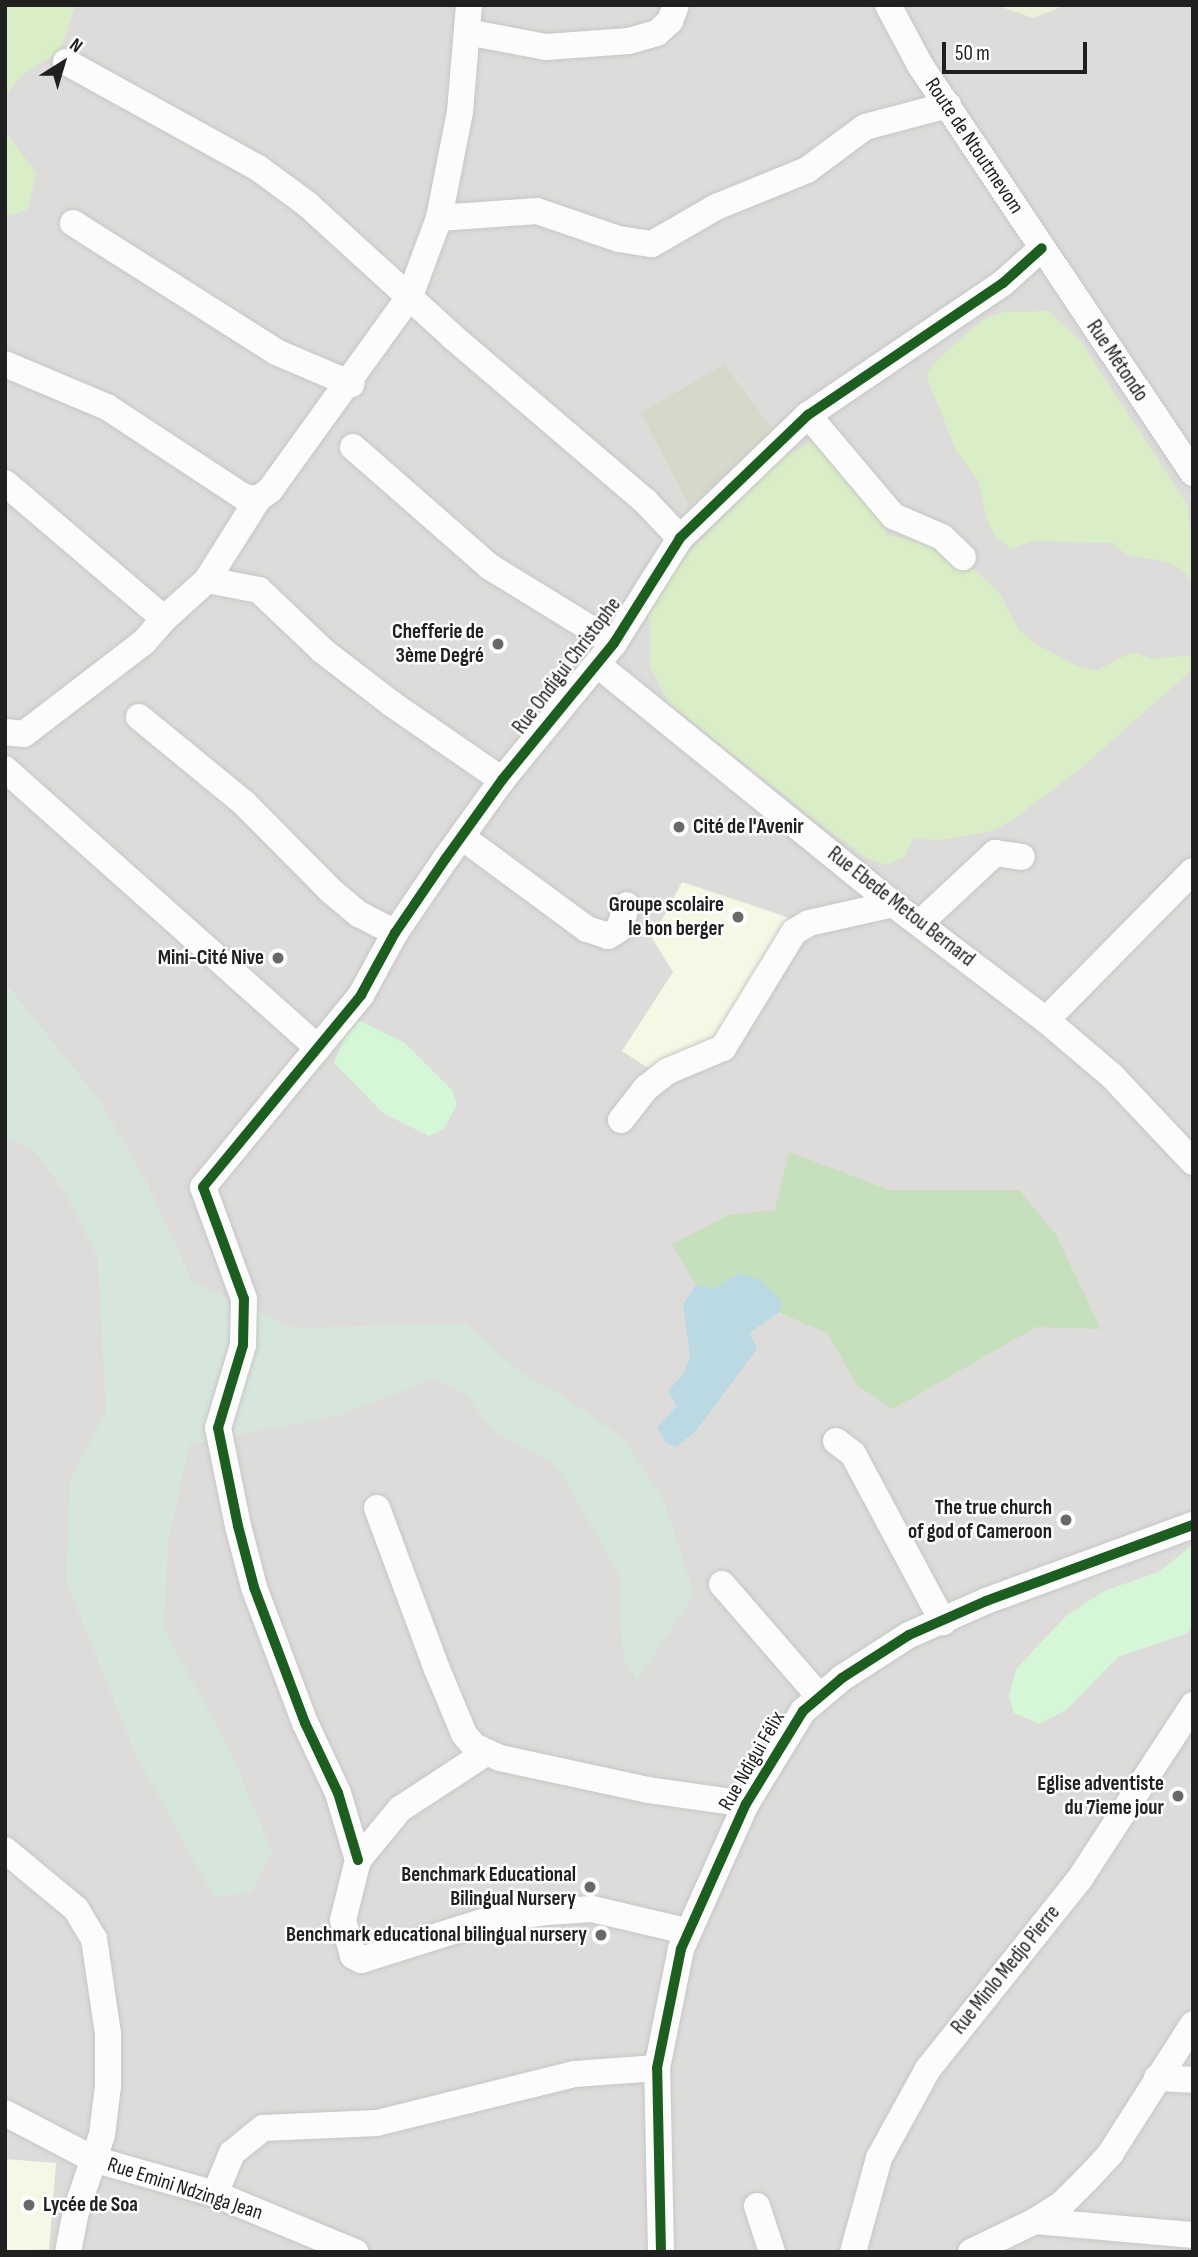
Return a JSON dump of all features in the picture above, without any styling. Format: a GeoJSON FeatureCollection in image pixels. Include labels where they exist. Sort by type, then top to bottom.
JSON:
{"type":"FeatureCollection","features":[{"type":"Feature","properties":{"kind":"street"},"geometry":{"type":"LineString","coordinates":[[5,732],[24,734],[144,642],[164,619],[207,580],[258,499],[270,490],[351,384],[410,296],[439,218],[460,112],[469,5]]}},
{"type":"Feature","properties":{"kind":"street"},"geometry":{"type":"LineString","coordinates":[[467,32],[546,47],[629,41],[657,33],[670,21],[676,5]]}},
{"type":"Feature","properties":{"kind":"street","name":"Route de Ntoutmevom"},"geometry":{"type":"LineString","coordinates":[[888,5],[948,105],[1042,248]]}},
{"type":"Feature","properties":{"kind":"street"},"geometry":{"type":"LineString","coordinates":[[66,62],[258,168],[307,204],[645,500],[680,538]]}},
{"type":"Feature","properties":{"kind":"street"},"geometry":{"type":"LineString","coordinates":[[439,218],[537,211],[619,239],[652,244],[727,202],[807,170],[865,127],[948,105]]}},
{"type":"Feature","properties":{"kind":"street"},"geometry":{"type":"LineString","coordinates":[[73,223],[276,352],[351,384]]}},
{"type":"Feature","properties":{"kind":"street","name":"Rue Ondigui Christophe"},"geometry":{"type":"LineString","coordinates":[[358,1860],[338,1793],[305,1723],[254,1587],[238,1526],[218,1428],[243,1345],[244,1299],[203,1187],[361,995],[395,933],[502,780],[614,643],[680,538],[808,415],[1003,283],[1042,248]]}},
{"type":"Feature","properties":{"kind":"street","name":"Rue Métondo"},"geometry":{"type":"LineString","coordinates":[[1042,248],[1193,473]]}},
{"type":"Feature","properties":{"kind":"street"},"geometry":{"type":"LineString","coordinates":[[5,364],[107,407],[187,463],[244,497],[258,499]]}},
{"type":"Feature","properties":{"kind":"street"},"geometry":{"type":"LineString","coordinates":[[808,415],[893,516],[942,537],[963,557]]}},
{"type":"Feature","properties":{"kind":"street"},"geometry":{"type":"LineString","coordinates":[[353,447],[490,567],[614,643]]}},
{"type":"Feature","properties":{"kind":"street"},"geometry":{"type":"LineString","coordinates":[[5,483],[164,619]]}},
{"type":"Feature","properties":{"kind":"street"},"geometry":{"type":"LineString","coordinates":[[207,580],[259,590],[323,651],[392,704],[502,780]]}},
{"type":"Feature","properties":{"kind":"street","name":"Rue Ebede Metou Bernard"},"geometry":{"type":"LineString","coordinates":[[598,665],[893,904],[1046,1020],[1112,1076],[1193,1162]]}},
{"type":"Feature","properties":{"kind":"street"},"geometry":{"type":"LineString","coordinates":[[139,717],[244,803],[330,890],[359,914],[395,933]]}},
{"type":"Feature","properties":{"kind":"street"},"geometry":{"type":"LineString","coordinates":[[5,769],[318,1048]]}},
{"type":"Feature","properties":{"kind":"street"},"geometry":{"type":"LineString","coordinates":[[462,838],[587,929],[608,936],[619,929],[627,905]]}},
{"type":"Feature","properties":{"kind":"street"},"geometry":{"type":"LineString","coordinates":[[920,923],[995,853],[1022,857]]}},
{"type":"Feature","properties":{"kind":"street"},"geometry":{"type":"LineString","coordinates":[[1046,1020],[1193,871]]}},
{"type":"Feature","properties":{"kind":"street"},"geometry":{"type":"LineString","coordinates":[[621,1120],[646,1088],[668,1071],[723,1048],[794,932],[809,923],[893,904]]}},
{"type":"Feature","properties":{"kind":"street"},"geometry":{"type":"LineString","coordinates":[[836,1441],[853,1454],[943,1622]]}},
{"type":"Feature","properties":{"kind":"street"},"geometry":{"type":"LineString","coordinates":[[377,1508],[464,1734],[484,1754],[648,1790],[746,1804]]}},
{"type":"Feature","properties":{"kind":"street","name":"Rue Ndigui Félix"},"geometry":{"type":"LineString","coordinates":[[661,2252],[657,2068],[686,1931],[746,1804],[780,1743],[819,1696],[909,1635],[998,1597],[1193,1525]]}},
{"type":"Feature","properties":{"kind":"street"},"geometry":{"type":"LineString","coordinates":[[722,1584],[819,1696]]}},
{"type":"Feature","properties":{"kind":"street","name":"Rue Minlo Medjo Pierre"},"geometry":{"type":"LineString","coordinates":[[853,2252],[879,2158],[928,2069],[1079,1880],[1193,1705]]}},
{"type":"Feature","properties":{"kind":"street"},"geometry":{"type":"LineString","coordinates":[[484,1754],[400,1809],[358,1860],[343,1930],[349,1950],[361,1960],[488,1920],[592,1909],[686,1931]]}},
{"type":"Feature","properties":{"kind":"street"},"geometry":{"type":"LineString","coordinates":[[5,1850],[76,1909],[94,1939],[107,2034],[108,2086],[102,2135],[68,2252]]}},
{"type":"Feature","properties":{"kind":"street"},"geometry":{"type":"LineString","coordinates":[[971,2252],[1035,2221],[1062,2204],[1110,2154],[1193,2024]]}},
{"type":"Feature","properties":{"kind":"street"},"geometry":{"type":"LineString","coordinates":[[215,2194],[232,2153],[263,2128],[377,2123],[575,2074],[657,2068]]}},
{"type":"Feature","properties":{"kind":"street"},"geometry":{"type":"LineString","coordinates":[[1157,2078],[1193,2080]]}},
{"type":"Feature","properties":{"kind":"street","name":"Rue Emini Ndzinga Jean"},"geometry":{"type":"LineString","coordinates":[[5,2113],[93,2159],[215,2194],[355,2252]]}},
{"type":"Feature","properties":{"kind":"street"},"geometry":{"type":"LineString","coordinates":[[757,2206],[772,2252]]}},
{"type":"Feature","properties":{"kind":"street"},"geometry":{"type":"LineString","coordinates":[[1035,2221],[1193,2235]]}},
{"type":"Feature","properties":{"kind":"shaded area"},"geometry":{"type":"Polygon","coordinates":[[[75,5],[996,5],[1033,17],[1066,5],[1193,5],[1193,2252],[5,2252],[5,1139],[33,1148],[64,1190],[98,1257],[107,1412],[294,1328],[192,1282],[148,1186],[100,1102],[5,983],[5,216],[28,209],[36,173],[5,132],[5,96],[20,76],[60,51],[75,5]]]}},
{"type":"Feature","properties":{"kind":"shaded area"},"geometry":{"type":"Polygon","coordinates":[[[996,5],[1066,5],[1033,18],[996,5]]]}},
{"type":"Feature","properties":{"kind":"shaded area"},"geometry":{"type":"Polygon","coordinates":[[[724,364],[776,434],[689,505],[641,413],[724,364]]]}},
{"type":"Feature","properties":{"kind":"shaded area"},"geometry":{"type":"Polygon","coordinates":[[[682,882],[790,918],[721,1043],[648,1068],[622,1051],[673,972],[652,938],[682,882]]]}},
{"type":"Feature","properties":{"kind":"shaded area"},"geometry":{"type":"Polygon","coordinates":[[[5,983],[100,1102],[148,1186],[192,1282],[294,1328],[466,1323],[521,1373],[560,1394],[625,1440],[665,1503],[694,1594],[637,1681],[624,1660],[619,1619],[620,1576],[557,1466],[491,1430],[468,1396],[435,1378],[338,1416],[190,1444],[168,1543],[164,1628],[232,1755],[272,1852],[252,1892],[214,1897],[136,1755],[66,1580],[70,1480],[106,1412],[98,1257],[64,1190],[33,1148],[5,1139],[5,983]]]}},
{"type":"Feature","properties":{"kind":"shaded area","name":"Lycée de Soa"},"geometry":{"type":"Polygon","coordinates":[[[5,2159],[56,2163],[49,2249],[5,2252],[5,2159]]]}},
{"type":"Feature","properties":{"kind":"green space"},"geometry":{"type":"Polygon","coordinates":[[[5,5],[75,5],[60,51],[20,76],[5,96],[5,5]]]}},
{"type":"Feature","properties":{"kind":"green space"},"geometry":{"type":"Polygon","coordinates":[[[5,132],[36,173],[28,209],[5,216],[5,132]]]}},
{"type":"Feature","properties":{"kind":"green space"},"geometry":{"type":"Polygon","coordinates":[[[1048,311],[1080,341],[1188,506],[1193,583],[1184,571],[1167,562],[1128,555],[1111,543],[1031,541],[1012,549],[996,538],[987,520],[979,482],[956,450],[926,375],[938,359],[984,319],[1004,312],[1048,311]]]}},
{"type":"Feature","properties":{"kind":"green space"},"geometry":{"type":"Polygon","coordinates":[[[843,436],[887,535],[949,548],[998,591],[1019,630],[1036,644],[1075,665],[1096,671],[1132,652],[1152,659],[1193,655],[1193,669],[1081,768],[1011,821],[993,831],[953,838],[934,841],[914,837],[905,856],[887,865],[865,857],[668,702],[650,666],[650,624],[644,605],[671,571],[785,456],[821,437],[843,436]]]}},
{"type":"Feature","properties":{"kind":"green space"},"geometry":{"type":"Polygon","coordinates":[[[359,1020],[405,1043],[452,1090],[457,1104],[444,1129],[429,1136],[383,1113],[334,1063],[345,1037],[359,1020]]]}},
{"type":"Feature","properties":{"kind":"green space"},"geometry":{"type":"Polygon","coordinates":[[[789,1152],[889,1190],[1019,1190],[1056,1235],[1101,1329],[1036,1327],[893,1409],[857,1385],[828,1334],[779,1312],[783,1302],[740,1273],[714,1288],[696,1285],[672,1244],[728,1215],[775,1210],[789,1152]]]}},
{"type":"Feature","properties":{"kind":"green space"},"geometry":{"type":"Polygon","coordinates":[[[1193,1545],[1193,1627],[1186,1634],[1118,1657],[1066,1710],[1040,1724],[1014,1713],[1009,1697],[1016,1669],[1067,1615],[1104,1591],[1158,1572],[1193,1545]]]}},
{"type":"Feature","properties":{"kind":"water"},"geometry":{"type":"Polygon","coordinates":[[[740,1273],[759,1279],[783,1302],[779,1312],[750,1333],[757,1349],[695,1432],[676,1447],[666,1443],[657,1427],[677,1406],[668,1391],[684,1373],[690,1356],[683,1304],[696,1285],[714,1288],[740,1273]]]}},
{"type":"Feature","properties":{"kind":"cycle path"},"geometry":{"type":"LineString","coordinates":[[358,1860],[338,1793],[305,1723],[254,1587],[238,1526],[218,1428],[243,1345],[244,1299],[203,1187],[361,995],[395,933],[446,858],[502,780],[614,643],[680,538],[808,415],[1003,283],[1042,248]]}},
{"type":"Feature","properties":{"kind":"cycle path"},"geometry":{"type":"LineString","coordinates":[[661,2252],[657,2068],[681,1949],[746,1804],[803,1711],[842,1678],[909,1635],[986,1601],[1193,1525]]}},
{"type":"Feature","properties":{"kind":"place","name":"Chefferie de 3ème Degré"},"geometry":{"type":"Point","coordinates":[498,644]}},
{"type":"Feature","properties":{"kind":"place","name":"Cité de l'Avenir"},"geometry":{"type":"Point","coordinates":[679,827]}},
{"type":"Feature","properties":{"kind":"place","name":"Groupe scolaire le bon berger"},"geometry":{"type":"Point","coordinates":[738,917]}},
{"type":"Feature","properties":{"kind":"place","name":"Mini-Cité Nive"},"geometry":{"type":"Point","coordinates":[278,958]}},
{"type":"Feature","properties":{"kind":"place","name":"The true church of god of Cameroon"},"geometry":{"type":"Point","coordinates":[1066,1520]}},
{"type":"Feature","properties":{"kind":"place","name":"Eglise adventiste du 7ieme jour"},"geometry":{"type":"Point","coordinates":[1178,1796]}},
{"type":"Feature","properties":{"kind":"place","name":"Benchmark Educational Bilingual Nursery"},"geometry":{"type":"Point","coordinates":[590,1887]}},
{"type":"Feature","properties":{"kind":"place","name":"Benchmark educational bilingual nursery"},"geometry":{"type":"Point","coordinates":[601,1935]}},
{"type":"Feature","properties":{"kind":"place","name":"Lycée de Soa"},"geometry":{"type":"Point","coordinates":[29,2205]}}]}
